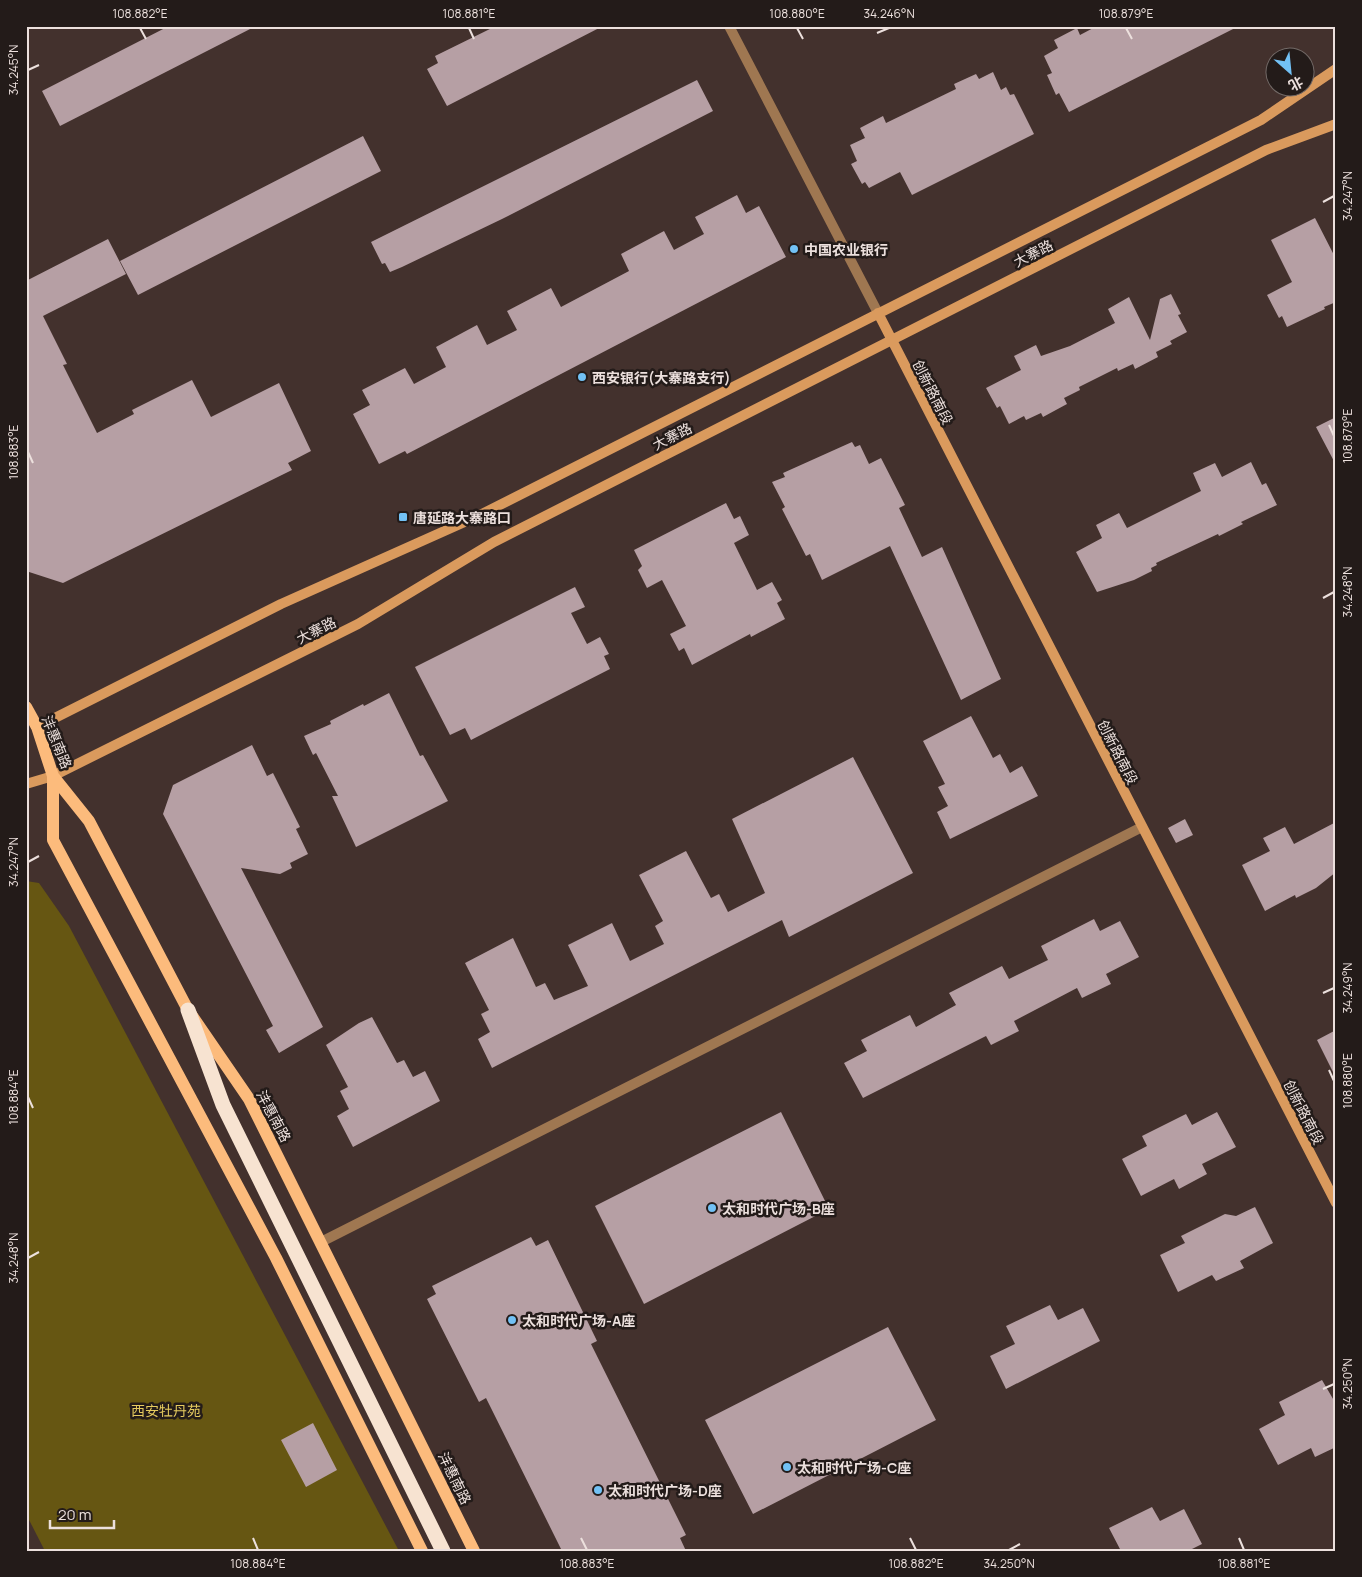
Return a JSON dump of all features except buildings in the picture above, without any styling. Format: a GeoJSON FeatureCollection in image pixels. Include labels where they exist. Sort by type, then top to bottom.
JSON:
{"type":"FeatureCollection","features":[{"type":"Feature","properties":{"kind":"highway"},"geometry":{"type":"LineString","coordinates":[[188,1010],[223,1105],[443,1551]]}},
{"type":"Feature","properties":{"kind":"main road","name":"大寨路"},"geometry":{"type":"LineString","coordinates":[[31,730],[281,604],[478,516],[1260,120],[1336,69]]}},
{"type":"Feature","properties":{"kind":"main road","name":"大寨路"},"geometry":{"type":"LineString","coordinates":[[26,784],[53,776],[358,624],[494,542],[1266,150],[1336,124]]}},
{"type":"Feature","properties":{"kind":"main road","name":"创新路南段"},"geometry":{"type":"LineString","coordinates":[[878,312],[891,341],[1336,1203]]}},
{"type":"Feature","properties":{"kind":"main road","name":"沣惠南路"},"geometry":{"type":"LineString","coordinates":[[26,707],[31,730],[53,776],[89,821],[188,1010],[249,1099],[474,1551]]}},
{"type":"Feature","properties":{"kind":"main road"},"geometry":{"type":"LineString","coordinates":[[53,776],[53,840],[276,1258],[422,1551]]}},
{"type":"Feature","properties":{"kind":"street"},"geometry":{"type":"LineString","coordinates":[[729,26],[878,312]]}},
{"type":"Feature","properties":{"kind":"street"},"geometry":{"type":"LineString","coordinates":[[321,1242],[1142,828]]}},
{"type":"Feature","properties":{"kind":"green space","name":"西安牡丹苑"},"geometry":{"type":"Polygon","coordinates":[[[26,881],[39,883],[69,926],[399,1551],[45,1551],[26,1514],[26,881]]]}},
{"type":"Feature","properties":{"kind":"place","name":"中国农业银行"},"geometry":{"type":"Point","coordinates":[794,249]}},
{"type":"Feature","properties":{"kind":"place","name":"西安银行(大寨路支行)"},"geometry":{"type":"Point","coordinates":[582,377]}},
{"type":"Feature","properties":{"kind":"place","name":"唐延路大寨路口"},"geometry":{"type":"Point","coordinates":[403,517]}},
{"type":"Feature","properties":{"kind":"place","name":"太和时代广场-B座"},"geometry":{"type":"Point","coordinates":[712,1208]}},
{"type":"Feature","properties":{"kind":"place","name":"太和时代广场-A座"},"geometry":{"type":"Point","coordinates":[512,1320]}},
{"type":"Feature","properties":{"kind":"place","name":"太和时代广场-C座"},"geometry":{"type":"Point","coordinates":[787,1467]}},
{"type":"Feature","properties":{"kind":"place","name":"太和时代广场-D座"},"geometry":{"type":"Point","coordinates":[598,1490]}}]}
